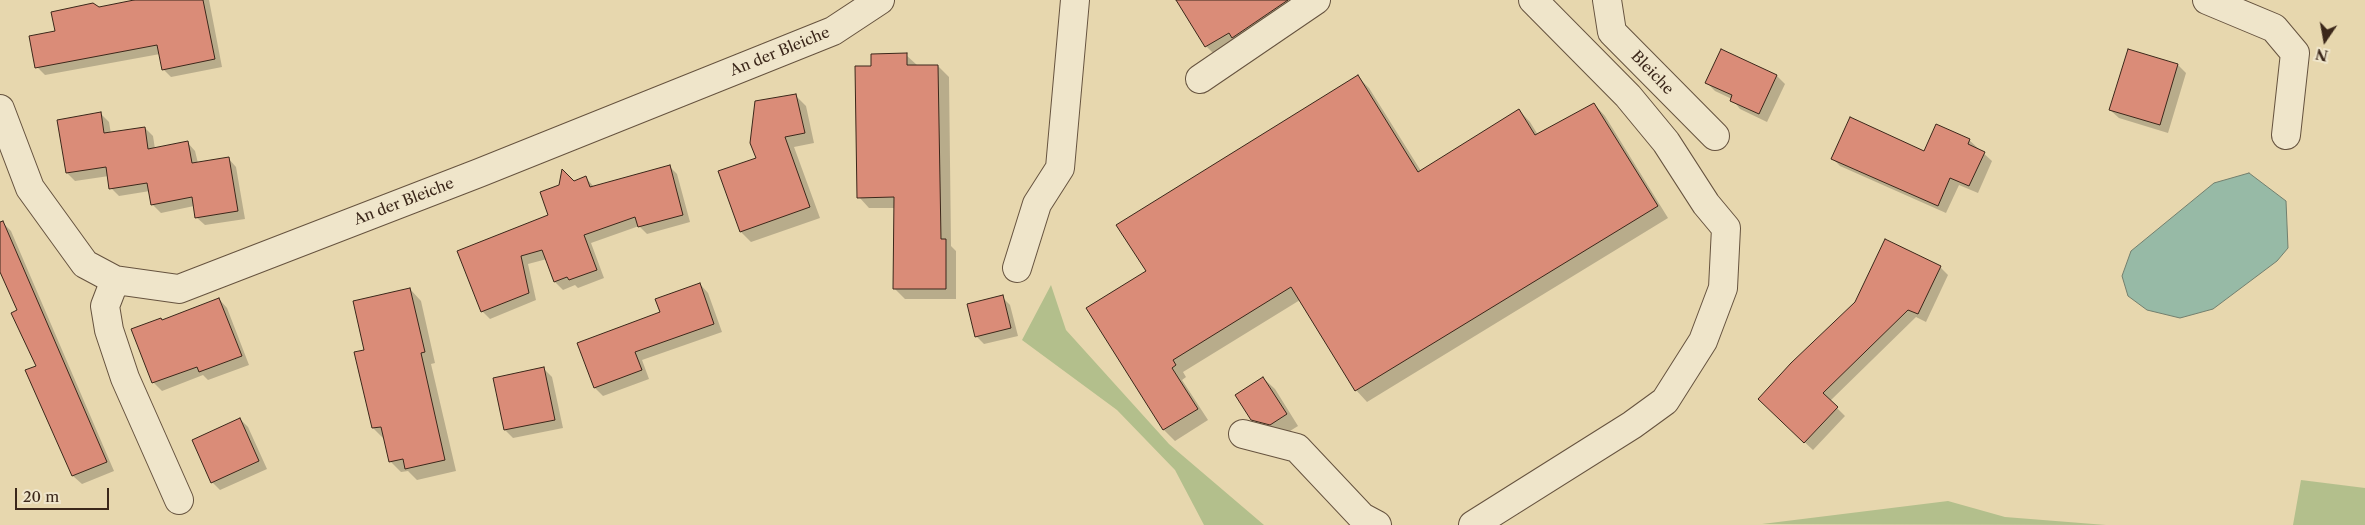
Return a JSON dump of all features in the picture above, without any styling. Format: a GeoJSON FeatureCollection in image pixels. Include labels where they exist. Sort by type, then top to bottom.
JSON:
{"type":"FeatureCollection","features":[{"type":"Feature","properties":{"kind":"street","name":"An der Bleiche"},"geometry":{"type":"LineString","coordinates":[[0,109],[30,188],[85,264],[115,280],[179,289],[489,169],[833,31],[880,0]]}},
{"type":"Feature","properties":{"kind":"street"},"geometry":{"type":"LineString","coordinates":[[1016,268],[1037,204],[1060,168],[1075,0]]}},
{"type":"Feature","properties":{"kind":"street"},"geometry":{"type":"LineString","coordinates":[[1200,79],[1316,0]]}},
{"type":"Feature","properties":{"kind":"street"},"geometry":{"type":"LineString","coordinates":[[1473,525],[1632,425],[1665,401],[1703,341],[1723,288],[1726,228],[1706,204],[1666,142],[1628,96],[1533,0]]}},
{"type":"Feature","properties":{"kind":"street","name":"Bleiche"},"geometry":{"type":"LineString","coordinates":[[1607,0],[1612,32],[1716,136]]}},
{"type":"Feature","properties":{"kind":"street"},"geometry":{"type":"LineString","coordinates":[[2207,0],[2274,28],[2295,53],[2286,135]]}},
{"type":"Feature","properties":{"kind":"street"},"geometry":{"type":"LineString","coordinates":[[115,280],[105,306],[109,330],[125,378],[178,500]]}},
{"type":"Feature","properties":{"kind":"street"},"geometry":{"type":"LineString","coordinates":[[1243,434],[1297,448],[1362,517],[1377,525]]}},
{"type":"Feature","properties":{"kind":"shaded area"},"geometry":{"type":"Polygon","coordinates":[[[2249,173],[2286,201],[2288,248],[2277,261],[2213,309],[2180,318],[2147,310],[2128,296],[2122,276],[2131,251],[2214,183],[2249,173]]]}},
{"type":"Feature","properties":{"kind":"shaded area"},"geometry":{"type":"Polygon","coordinates":[[[1051,285],[1066,330],[1169,444],[1264,525],[1204,525],[1175,470],[1117,410],[1022,340],[1051,285]]]}},
{"type":"Feature","properties":{"kind":"shaded area"},"geometry":{"type":"Polygon","coordinates":[[[2301,480],[2365,488],[2365,525],[2293,525],[2301,480]]]}},
{"type":"Feature","properties":{"kind":"shaded area"},"geometry":{"type":"Polygon","coordinates":[[[1948,501],[2005,517],[2106,525],[1762,524],[1948,501]]]}},
{"type":"Feature","properties":{"kind":"building"},"geometry":{"type":"Polygon","coordinates":[[[134,0],[203,0],[215,59],[162,70],[157,45],[35,68],[29,36],[55,31],[51,12],[93,3],[99,7],[134,0]]]}},
{"type":"Feature","properties":{"kind":"building"},"geometry":{"type":"Polygon","coordinates":[[[1176,0],[1288,0],[1232,38],[1229,33],[1205,47],[1176,0]]]}},
{"type":"Feature","properties":{"kind":"building"},"geometry":{"type":"Polygon","coordinates":[[[1721,49],[1777,75],[1759,114],[1730,101],[1732,95],[1705,83],[1721,49]]]}},
{"type":"Feature","properties":{"kind":"building"},"geometry":{"type":"Polygon","coordinates":[[[2128,49],[2178,64],[2160,125],[2109,110],[2128,49]]]}},
{"type":"Feature","properties":{"kind":"building"},"geometry":{"type":"Polygon","coordinates":[[[907,53],[907,65],[938,65],[941,239],[946,239],[946,289],[893,289],[894,197],[857,198],[855,66],[871,66],[871,54],[907,53]]]}},
{"type":"Feature","properties":{"kind":"building"},"geometry":{"type":"Polygon","coordinates":[[[1358,75],[1418,172],[1519,109],[1535,135],[1594,103],[1658,206],[1355,391],[1291,287],[1173,360],[1176,365],[1172,368],[1198,409],[1163,430],[1086,308],[1146,271],[1116,225],[1358,75]]]}},
{"type":"Feature","properties":{"kind":"building"},"geometry":{"type":"Polygon","coordinates":[[[796,94],[805,133],[785,137],[810,207],[740,232],[718,171],[756,158],[750,143],[755,101],[796,94]]]}},
{"type":"Feature","properties":{"kind":"building"},"geometry":{"type":"Polygon","coordinates":[[[101,112],[104,133],[145,127],[148,149],[188,141],[192,163],[229,157],[238,211],[195,218],[192,197],[151,205],[147,183],[109,189],[106,167],[66,173],[57,120],[101,112]]]}},
{"type":"Feature","properties":{"kind":"building"},"geometry":{"type":"Polygon","coordinates":[[[1850,117],[1924,151],[1936,124],[1970,139],[1968,144],[1985,152],[1969,186],[1950,178],[1938,206],[1831,159],[1850,117]]]}},
{"type":"Feature","properties":{"kind":"building"},"geometry":{"type":"Polygon","coordinates":[[[670,165],[683,215],[638,227],[635,217],[584,235],[597,270],[569,280],[567,277],[554,282],[542,250],[521,256],[529,293],[481,312],[457,251],[548,215],[540,192],[559,185],[562,169],[574,181],[586,176],[590,187],[670,165]]]}},
{"type":"Feature","properties":{"kind":"building"},"geometry":{"type":"Polygon","coordinates":[[[3,221],[107,462],[72,476],[25,370],[36,366],[11,313],[17,310],[0,272],[0,222],[3,221]]]}},
{"type":"Feature","properties":{"kind":"building"},"geometry":{"type":"Polygon","coordinates":[[[1885,239],[1941,266],[1918,314],[1908,310],[1823,393],[1838,407],[1804,443],[1758,399],[1791,363],[1855,302],[1885,239]]]}},
{"type":"Feature","properties":{"kind":"building"},"geometry":{"type":"Polygon","coordinates":[[[700,283],[714,324],[635,352],[642,370],[594,388],[577,343],[660,312],[655,299],[700,283]]]}},
{"type":"Feature","properties":{"kind":"building"},"geometry":{"type":"Polygon","coordinates":[[[410,288],[425,352],[421,353],[445,460],[405,469],[403,459],[389,462],[381,427],[372,428],[354,352],[364,350],[353,301],[410,288]]]}},
{"type":"Feature","properties":{"kind":"building"},"geometry":{"type":"Polygon","coordinates":[[[1003,295],[1011,328],[975,337],[967,304],[1003,295]]]}},
{"type":"Feature","properties":{"kind":"building"},"geometry":{"type":"Polygon","coordinates":[[[219,298],[242,356],[199,372],[197,367],[152,383],[131,329],[161,318],[162,320],[219,298]]]}},
{"type":"Feature","properties":{"kind":"building"},"geometry":{"type":"Polygon","coordinates":[[[544,367],[555,420],[504,430],[493,378],[544,367]]]}},
{"type":"Feature","properties":{"kind":"building"},"geometry":{"type":"Polygon","coordinates":[[[1263,377],[1287,414],[1270,425],[1251,420],[1235,395],[1263,377]]]}},
{"type":"Feature","properties":{"kind":"building"},"geometry":{"type":"Polygon","coordinates":[[[240,418],[259,461],[211,483],[192,440],[240,418]]]}}]}
